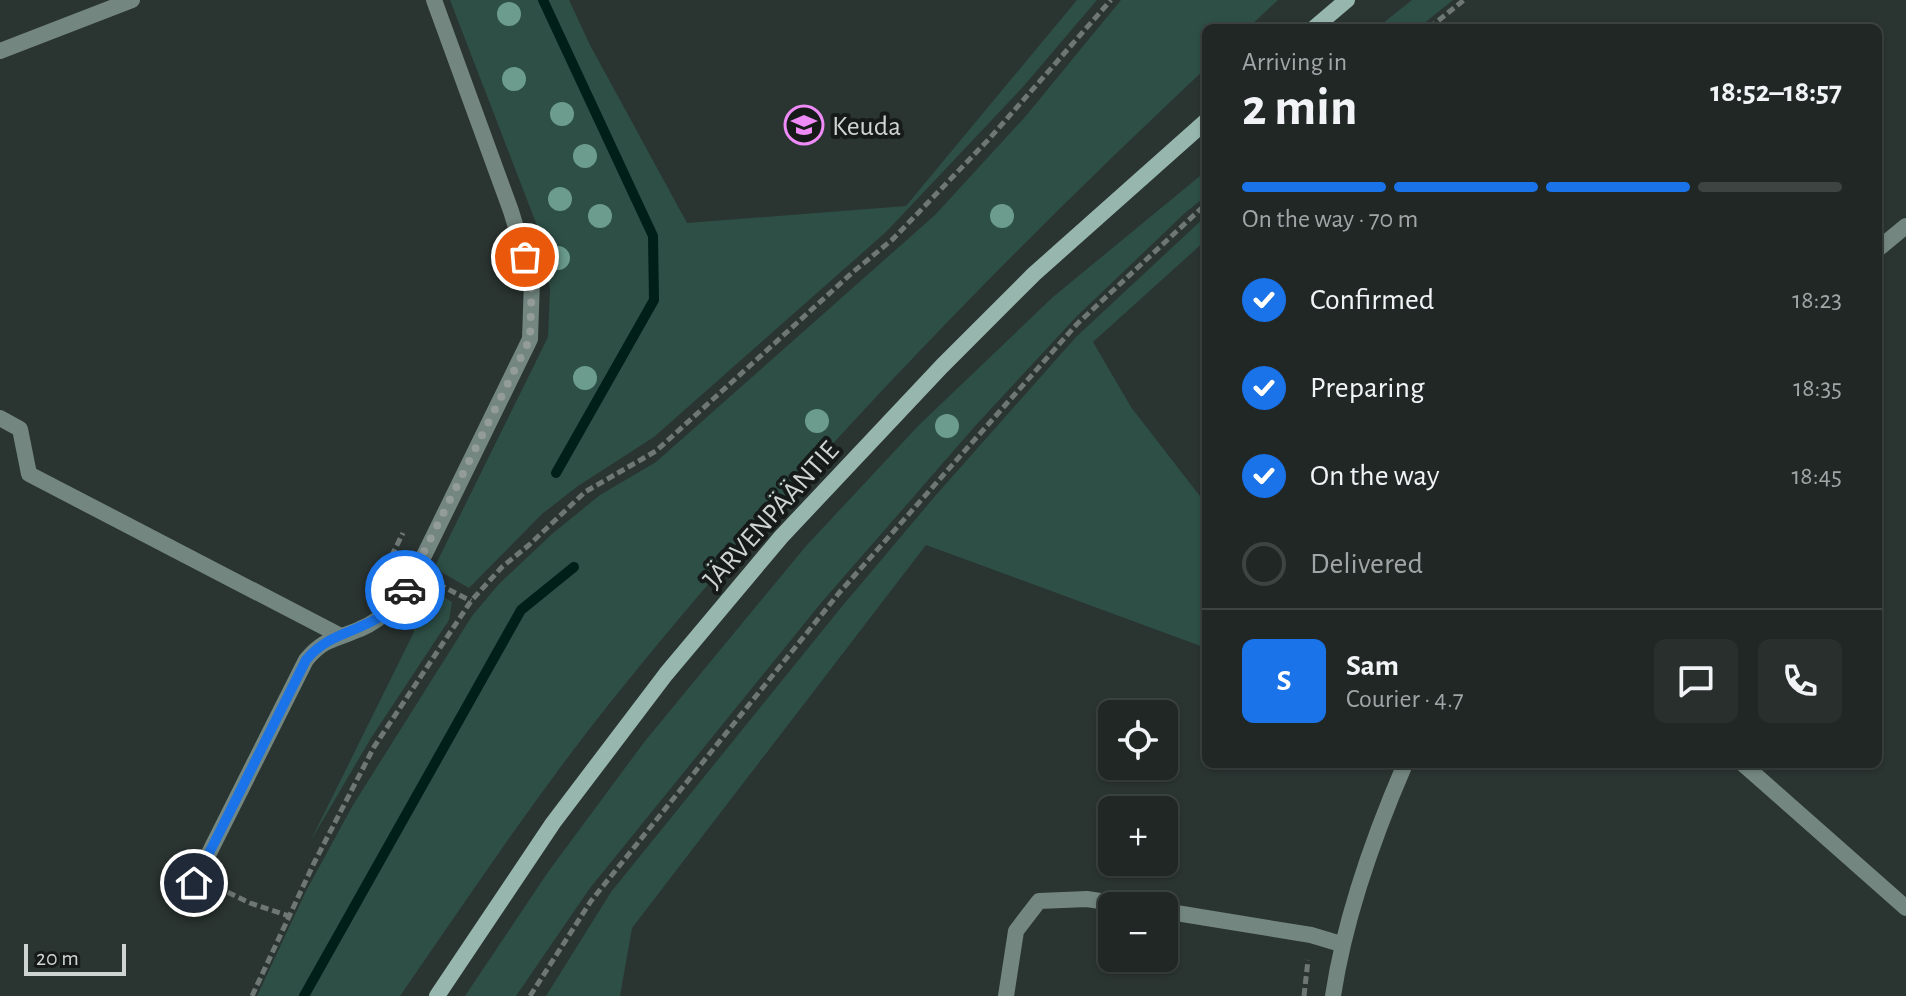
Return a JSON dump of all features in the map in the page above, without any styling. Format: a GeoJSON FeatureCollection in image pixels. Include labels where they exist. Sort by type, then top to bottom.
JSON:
{"type":"FeatureCollection","features":[{"type":"Feature","properties":{"kind":"main road"},"geometry":{"type":"LineString","coordinates":[[1319,24],[1347,0]]}},
{"type":"Feature","properties":{"kind":"main road","name":"JÄRVENPÄÄNTIE"},"geometry":{"type":"LineString","coordinates":[[437,996],[553,823],[666,674],[781,537],[1024,284],[1202,125]]}},
{"type":"Feature","properties":{"kind":"street"},"geometry":{"type":"LineString","coordinates":[[0,51],[132,0]]}},
{"type":"Feature","properties":{"kind":"street"},"geometry":{"type":"LineString","coordinates":[[196,880],[306,660],[317,647],[378,619],[398,602],[416,572],[530,339],[532,280],[511,211],[434,0]]}},
{"type":"Feature","properties":{"kind":"street"},"geometry":{"type":"LineString","coordinates":[[1882,246],[1906,226]]}},
{"type":"Feature","properties":{"kind":"street"},"geometry":{"type":"LineString","coordinates":[[0,418],[20,429],[29,474],[339,635]]}},
{"type":"Feature","properties":{"kind":"street"},"geometry":{"type":"LineString","coordinates":[[1333,996],[1341,944],[1385,811],[1403,768]]}},
{"type":"Feature","properties":{"kind":"street"},"geometry":{"type":"LineString","coordinates":[[1748,768],[1906,908]]}},
{"type":"Feature","properties":{"kind":"street"},"geometry":{"type":"LineString","coordinates":[[1006,996],[1016,931],[1039,901],[1098,901]]}},
{"type":"Feature","properties":{"kind":"street"},"geometry":{"type":"LineString","coordinates":[[1178,913],[1311,935],[1341,944]]}},
{"type":"Feature","properties":{"kind":"path"},"geometry":{"type":"LineString","coordinates":[[252,996],[374,747],[471,601],[502,567],[585,492],[656,451],[893,239],[990,138],[1111,0]]}},
{"type":"Feature","properties":{"kind":"path"},"geometry":{"type":"LineString","coordinates":[[1434,24],[1464,0]]}},
{"type":"Feature","properties":{"kind":"path"},"geometry":{"type":"LineString","coordinates":[[530,996],[591,901],[839,593],[1077,324],[1202,208]]}},
{"type":"Feature","properties":{"kind":"path"},"geometry":{"type":"LineString","coordinates":[[380,579],[407,526]]}},
{"type":"Feature","properties":{"kind":"path"},"geometry":{"type":"LineString","coordinates":[[416,572],[471,601]]}},
{"type":"Feature","properties":{"kind":"path"},"geometry":{"type":"LineString","coordinates":[[196,880],[289,916]]}},
{"type":"Feature","properties":{"kind":"green space"},"geometry":{"type":"Polygon","coordinates":[[[450,0],[569,0],[590,45],[687,223],[906,206],[1077,0],[1097,0],[1022,88],[886,232],[654,437],[578,486],[542,514],[469,588],[434,568],[548,337],[550,289],[541,236],[450,0]]]}},
{"type":"Feature","properties":{"kind":"green space"},"geometry":{"type":"Polygon","coordinates":[[[1121,0],[1278,0],[1252,24],[1202,24],[1202,72],[972,297],[749,537],[582,739],[400,996],[257,996],[306,891],[353,805],[472,616],[499,584],[552,534],[600,495],[656,462],[935,215],[1025,117],[1121,0]]]}},
{"type":"Feature","properties":{"kind":"green space"},"geometry":{"type":"Polygon","coordinates":[[[1412,0],[1453,0],[1423,24],[1382,24],[1412,0]]]}},
{"type":"Feature","properties":{"kind":"green space"},"geometry":{"type":"Polygon","coordinates":[[[1202,174],[1202,199],[1076,317],[976,425],[821,603],[590,888],[516,996],[465,996],[548,872],[645,741],[806,546],[919,425],[1053,297],[1202,174]]]}},
{"type":"Feature","properties":{"kind":"green space"},"geometry":{"type":"Polygon","coordinates":[[[1202,220],[1202,244],[1093,342],[1131,407],[1202,499],[1202,647],[926,545],[632,928],[620,996],[546,996],[611,892],[839,610],[1076,337],[1202,220]]]}},
{"type":"Feature","properties":{"kind":"green space"},"geometry":{"type":"Polygon","coordinates":[[[425,586],[452,602],[449,620],[371,738],[310,842],[413,634],[425,586]]]}},
{"type":"Feature","properties":{"kind":"waterway"},"geometry":{"type":"LineString","coordinates":[[543,0],[653,236],[654,300],[556,473]]}},
{"type":"Feature","properties":{"kind":"waterway"},"geometry":{"type":"LineString","coordinates":[[304,996],[521,610],[574,567]]}},
{"type":"Feature","properties":{"kind":"way so far"},"geometry":{"type":"LineString","coordinates":[[405,590],[530,339],[532,280],[525,257]]}},
{"type":"Feature","properties":{"kind":"place","name":"Keuda"},"geometry":{"type":"Point","coordinates":[804,125]}},
{"type":"Feature","properties":{"kind":"route"},"geometry":{"type":"LineString","coordinates":[[194,883],[306,660],[317,647],[333,637],[358,630],[378,619],[398,602],[405,590]]}}]}
